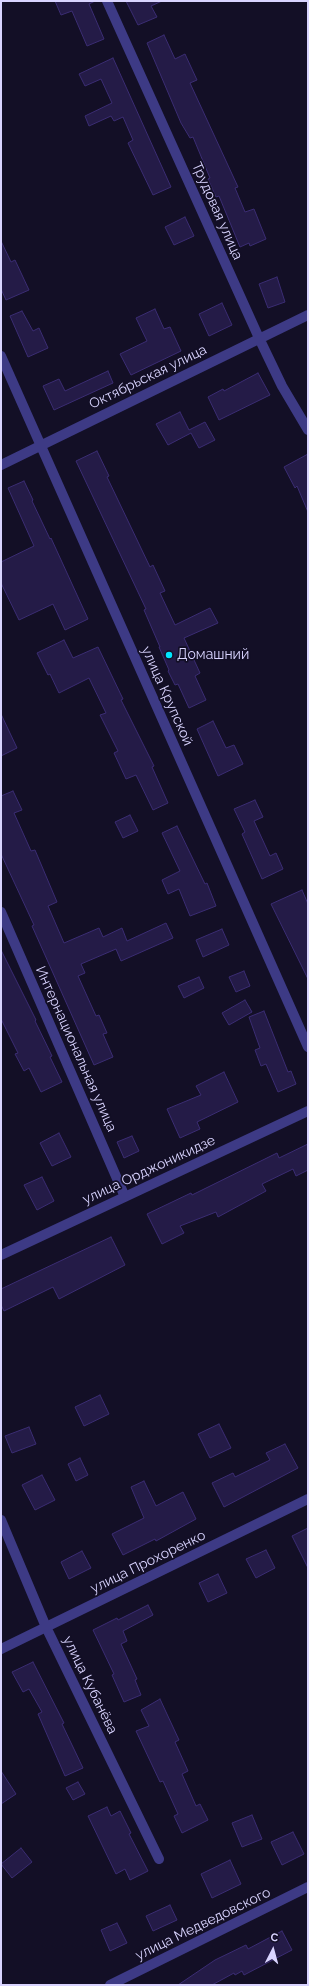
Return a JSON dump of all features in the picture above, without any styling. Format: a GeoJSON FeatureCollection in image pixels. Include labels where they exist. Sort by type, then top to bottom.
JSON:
{"type":"FeatureCollection","features":[{"type":"Feature","properties":{"kind":"street","name":"Трудовая улица"},"geometry":{"type":"LineString","coordinates":[[106,1],[259,338],[282,386],[308,430]]}},
{"type":"Feature","properties":{"kind":"street","name":"Октябрьская улица"},"geometry":{"type":"LineString","coordinates":[[1,465],[308,315]]}},
{"type":"Feature","properties":{"kind":"street","name":"улица Крупской"},"geometry":{"type":"LineString","coordinates":[[1,356],[308,1047]]}},
{"type":"Feature","properties":{"kind":"street","name":"Интернациональная улица"},"geometry":{"type":"LineString","coordinates":[[1,912],[125,1197]]}},
{"type":"Feature","properties":{"kind":"street","name":"улица Орджоникидзе"},"geometry":{"type":"LineString","coordinates":[[1,1255],[308,1111]]}},
{"type":"Feature","properties":{"kind":"street","name":"улица Прохоренко"},"geometry":{"type":"LineString","coordinates":[[1,1649],[308,1499]]}},
{"type":"Feature","properties":{"kind":"street","name":"улица Кубанёва"},"geometry":{"type":"LineString","coordinates":[[1,1520],[46,1627],[159,1859]]}},
{"type":"Feature","properties":{"kind":"street","name":"улица Медведовского"},"geometry":{"type":"LineString","coordinates":[[110,1985],[308,1887]]}},
{"type":"Feature","properties":{"kind":"building"},"geometry":{"type":"Polygon","coordinates":[[[55,1],[95,1],[89,4],[104,39],[87,46],[72,11],[61,15],[55,1]]]}},
{"type":"Feature","properties":{"kind":"building"},"geometry":{"type":"Polygon","coordinates":[[[126,1],[162,1],[151,6],[157,17],[138,25],[126,1]]]}},
{"type":"Feature","properties":{"kind":"building"},"geometry":{"type":"Polygon","coordinates":[[[164,35],[175,59],[185,54],[197,80],[190,83],[238,187],[235,188],[245,212],[254,209],[266,239],[250,246],[249,243],[240,247],[219,196],[216,197],[208,179],[210,178],[193,137],[190,138],[181,123],[147,43],[164,35]]]}},
{"type":"Feature","properties":{"kind":"building"},"geometry":{"type":"Polygon","coordinates":[[[113,58],[171,187],[153,195],[128,143],[133,140],[123,117],[114,121],[111,116],[89,126],[85,116],[112,103],[101,79],[85,86],[79,74],[113,58]]]}},
{"type":"Feature","properties":{"kind":"building"},"geometry":{"type":"Polygon","coordinates":[[[185,217],[194,236],[174,245],[165,227],[185,217]]]}},
{"type":"Feature","properties":{"kind":"building"},"geometry":{"type":"Polygon","coordinates":[[[1,241],[11,262],[15,260],[29,290],[6,300],[1,289],[1,241]]]}},
{"type":"Feature","properties":{"kind":"building"},"geometry":{"type":"Polygon","coordinates":[[[277,277],[285,302],[268,308],[259,284],[277,277]]]}},
{"type":"Feature","properties":{"kind":"building"},"geometry":{"type":"Polygon","coordinates":[[[222,303],[232,325],[209,336],[199,314],[222,303]]]}},
{"type":"Feature","properties":{"kind":"building"},"geometry":{"type":"Polygon","coordinates":[[[155,309],[164,329],[170,327],[181,351],[131,375],[120,354],[147,341],[136,318],[155,309]]]}},
{"type":"Feature","properties":{"kind":"building"},"geometry":{"type":"Polygon","coordinates":[[[22,311],[33,331],[39,328],[48,348],[28,357],[10,316],[22,311]]]}},
{"type":"Feature","properties":{"kind":"building"},"geometry":{"type":"Polygon","coordinates":[[[108,371],[113,383],[54,410],[43,386],[59,379],[65,391],[108,371]]]}},
{"type":"Feature","properties":{"kind":"building"},"geometry":{"type":"Polygon","coordinates":[[[258,373],[270,395],[219,420],[208,397],[223,389],[224,391],[258,373]]]}},
{"type":"Feature","properties":{"kind":"building"},"geometry":{"type":"Polygon","coordinates":[[[180,412],[189,430],[205,422],[215,440],[199,448],[191,433],[168,445],[156,424],[180,412]]]}},
{"type":"Feature","properties":{"kind":"building"},"geometry":{"type":"Polygon","coordinates":[[[97,451],[109,476],[107,477],[150,567],[153,565],[165,591],[160,593],[175,625],[210,608],[218,623],[184,638],[200,673],[195,676],[206,700],[189,708],[178,684],[175,685],[168,671],[169,670],[160,647],[144,610],[146,609],[76,461],[97,451]]]}},
{"type":"Feature","properties":{"kind":"building"},"geometry":{"type":"Polygon","coordinates":[[[308,454],[308,512],[297,486],[295,488],[284,467],[308,454]]]}},
{"type":"Feature","properties":{"kind":"building"},"geometry":{"type":"Polygon","coordinates":[[[24,481],[88,619],[65,630],[53,604],[19,620],[1,583],[1,562],[34,546],[8,488],[24,481]]]}},
{"type":"Feature","properties":{"kind":"building"},"geometry":{"type":"Polygon","coordinates":[[[64,640],[73,658],[98,647],[123,699],[121,700],[154,766],[152,767],[168,803],[153,810],[136,775],[126,779],[114,753],[118,751],[100,715],[106,713],[89,678],[59,693],[50,674],[48,675],[37,653],[64,640]]]}},
{"type":"Feature","properties":{"kind":"building"},"geometry":{"type":"Polygon","coordinates":[[[1,714],[17,748],[1,756],[1,714]]]}},
{"type":"Feature","properties":{"kind":"building"},"geometry":{"type":"Polygon","coordinates":[[[213,721],[226,748],[234,745],[243,764],[218,776],[197,729],[213,721]]]}},
{"type":"Feature","properties":{"kind":"building"},"geometry":{"type":"Polygon","coordinates":[[[13,791],[22,810],[14,813],[31,851],[35,850],[57,902],[48,906],[64,943],[99,928],[103,937],[122,928],[127,941],[166,923],[173,938],[121,961],[116,949],[81,964],[85,973],[78,976],[96,1016],[99,1015],[107,1033],[103,1034],[113,1057],[94,1065],[32,926],[34,925],[1,854],[1,796],[13,791]]]}},
{"type":"Feature","properties":{"kind":"building"},"geometry":{"type":"Polygon","coordinates":[[[255,800],[263,817],[254,821],[270,856],[276,853],[283,869],[262,879],[242,834],[245,832],[234,809],[255,800]]]}},
{"type":"Feature","properties":{"kind":"building"},"geometry":{"type":"Polygon","coordinates":[[[130,815],[138,831],[123,838],[115,822],[130,815]]]}},
{"type":"Feature","properties":{"kind":"building"},"geometry":{"type":"Polygon","coordinates":[[[177,826],[205,884],[207,883],[216,906],[190,916],[179,889],[168,894],[162,880],[180,871],[162,833],[177,826]]]}},
{"type":"Feature","properties":{"kind":"building"},"geometry":{"type":"Polygon","coordinates":[[[302,890],[308,904],[308,979],[271,904],[302,890]]]}},
{"type":"Feature","properties":{"kind":"building"},"geometry":{"type":"Polygon","coordinates":[[[222,929],[229,945],[203,957],[196,940],[222,929]]]}},
{"type":"Feature","properties":{"kind":"building"},"geometry":{"type":"Polygon","coordinates":[[[1,950],[36,1020],[35,1021],[52,1056],[50,1057],[62,1082],[41,1092],[29,1068],[24,1071],[15,1054],[18,1053],[1,1019],[1,950]]]}},
{"type":"Feature","properties":{"kind":"building"},"geometry":{"type":"Polygon","coordinates":[[[244,971],[250,986],[236,992],[229,977],[244,971]]]}},
{"type":"Feature","properties":{"kind":"building"},"geometry":{"type":"Polygon","coordinates":[[[199,977],[204,988],[184,998],[178,986],[199,977]]]}},
{"type":"Feature","properties":{"kind":"building"},"geometry":{"type":"Polygon","coordinates":[[[245,1000],[252,1012],[229,1025],[222,1013],[245,1000]]]}},
{"type":"Feature","properties":{"kind":"building"},"geometry":{"type":"Polygon","coordinates":[[[264,1011],[288,1072],[291,1071],[296,1084],[278,1092],[266,1064],[261,1066],[255,1050],[260,1048],[249,1017],[264,1011]]]}},
{"type":"Feature","properties":{"kind":"building"},"geometry":{"type":"Polygon","coordinates":[[[224,1072],[238,1102],[197,1122],[200,1129],[180,1138],[167,1109],[201,1095],[196,1086],[224,1072]]]}},
{"type":"Feature","properties":{"kind":"building"},"geometry":{"type":"Polygon","coordinates":[[[59,1133],[71,1157],[52,1166],[40,1143],[59,1133]]]}},
{"type":"Feature","properties":{"kind":"building"},"geometry":{"type":"Polygon","coordinates":[[[132,1136],[139,1151],[124,1158],[117,1142],[132,1136]]]}},
{"type":"Feature","properties":{"kind":"building"},"geometry":{"type":"Polygon","coordinates":[[[308,1144],[308,1170],[296,1176],[293,1169],[262,1184],[266,1191],[218,1217],[216,1212],[180,1226],[184,1233],[162,1244],[147,1214],[191,1193],[192,1195],[277,1153],[279,1158],[308,1144]]]}},
{"type":"Feature","properties":{"kind":"building"},"geometry":{"type":"Polygon","coordinates":[[[42,1177],[54,1201],[37,1210],[24,1185],[42,1177]]]}},
{"type":"Feature","properties":{"kind":"building"},"geometry":{"type":"Polygon","coordinates":[[[111,1237],[125,1265],[59,1299],[53,1287],[4,1311],[1,1305],[1,1289],[111,1237]]]}},
{"type":"Feature","properties":{"kind":"building"},"geometry":{"type":"Polygon","coordinates":[[[100,1395],[109,1414],[84,1426],[75,1407],[100,1395]]]}},
{"type":"Feature","properties":{"kind":"building"},"geometry":{"type":"Polygon","coordinates":[[[219,1424],[231,1448],[210,1458],[198,1434],[219,1424]]]}},
{"type":"Feature","properties":{"kind":"building"},"geometry":{"type":"Polygon","coordinates":[[[29,1427],[36,1444],[12,1453],[5,1436],[29,1427]]]}},
{"type":"Feature","properties":{"kind":"building"},"geometry":{"type":"Polygon","coordinates":[[[285,1444],[298,1468],[224,1507],[212,1483],[233,1473],[235,1477],[270,1460],[266,1453],[285,1444]]]}},
{"type":"Feature","properties":{"kind":"building"},"geometry":{"type":"Polygon","coordinates":[[[80,1458],[88,1475],[76,1481],[68,1464],[80,1458]]]}},
{"type":"Feature","properties":{"kind":"building"},"geometry":{"type":"Polygon","coordinates":[[[42,1475],[55,1500],[35,1510],[22,1485],[42,1475]]]}},
{"type":"Feature","properties":{"kind":"building"},"geometry":{"type":"Polygon","coordinates":[[[144,1481],[156,1506],[183,1492],[196,1519],[156,1541],[155,1539],[123,1555],[112,1534],[144,1518],[131,1487],[144,1481]]]}},
{"type":"Feature","properties":{"kind":"building"},"geometry":{"type":"Polygon","coordinates":[[[308,1528],[308,1568],[292,1536],[308,1528]]]}},
{"type":"Feature","properties":{"kind":"building"},"geometry":{"type":"Polygon","coordinates":[[[266,1550],[275,1568],[256,1578],[246,1559],[266,1550]]]}},
{"type":"Feature","properties":{"kind":"building"},"geometry":{"type":"Polygon","coordinates":[[[82,1551],[91,1568],[69,1579],[61,1562],[82,1551]]]}},
{"type":"Feature","properties":{"kind":"building"},"geometry":{"type":"Polygon","coordinates":[[[218,1574],[227,1593],[208,1602],[199,1583],[218,1574]]]}},
{"type":"Feature","properties":{"kind":"building"},"geometry":{"type":"Polygon","coordinates":[[[148,1605],[153,1615],[123,1631],[127,1641],[121,1644],[137,1679],[135,1680],[141,1695],[124,1702],[112,1675],[114,1674],[93,1630],[117,1618],[118,1620],[148,1605]]]}},
{"type":"Feature","properties":{"kind":"building"},"geometry":{"type":"Polygon","coordinates":[[[33,1662],[64,1723],[62,1724],[83,1768],[65,1776],[38,1714],[42,1712],[29,1689],[23,1692],[12,1672],[33,1662]]]}},
{"type":"Feature","properties":{"kind":"building"},"geometry":{"type":"Polygon","coordinates":[[[160,1699],[179,1740],[175,1742],[188,1771],[182,1774],[196,1806],[200,1804],[208,1820],[182,1833],[174,1816],[178,1814],[163,1781],[160,1782],[136,1731],[149,1726],[141,1710],[160,1699]]]}},
{"type":"Feature","properties":{"kind":"building"},"geometry":{"type":"Polygon","coordinates":[[[1,1771],[16,1794],[1,1804],[1,1771]]]}},
{"type":"Feature","properties":{"kind":"building"},"geometry":{"type":"Polygon","coordinates":[[[78,1782],[85,1794],[73,1800],[66,1788],[78,1782]]]}},
{"type":"Feature","properties":{"kind":"building"},"geometry":{"type":"Polygon","coordinates":[[[107,1807],[111,1816],[120,1811],[131,1833],[129,1834],[148,1871],[130,1880],[125,1869],[116,1874],[88,1816],[107,1807]]]}},
{"type":"Feature","properties":{"kind":"building"},"geometry":{"type":"Polygon","coordinates":[[[252,1815],[262,1839],[242,1847],[232,1823],[252,1815]]]}},
{"type":"Feature","properties":{"kind":"building"},"geometry":{"type":"Polygon","coordinates":[[[293,1832],[304,1854],[282,1865],[271,1842],[293,1832]]]}},
{"type":"Feature","properties":{"kind":"building"},"geometry":{"type":"Polygon","coordinates":[[[21,1848],[32,1862],[12,1878],[1,1864],[21,1848]]]}},
{"type":"Feature","properties":{"kind":"building"},"geometry":{"type":"Polygon","coordinates":[[[230,1860],[241,1884],[212,1898],[201,1874],[230,1860]]]}},
{"type":"Feature","properties":{"kind":"building"},"geometry":{"type":"Polygon","coordinates":[[[170,1905],[177,1920],[153,1931],[146,1916],[170,1905]]]}},
{"type":"Feature","properties":{"kind":"building"},"geometry":{"type":"Polygon","coordinates":[[[117,1923],[127,1943],[110,1951],[101,1930],[117,1923]]]}},
{"type":"Feature","properties":{"kind":"building"},"geometry":{"type":"Polygon","coordinates":[[[282,1931],[292,1950],[244,1975],[242,1971],[235,1975],[234,1973],[212,1985],[178,1985],[215,1960],[246,1945],[248,1949],[282,1931]]]}},
{"type":"Feature","properties":{"kind":"place","name":"Домашний"},"geometry":{"type":"Point","coordinates":[169,655]}}]}
